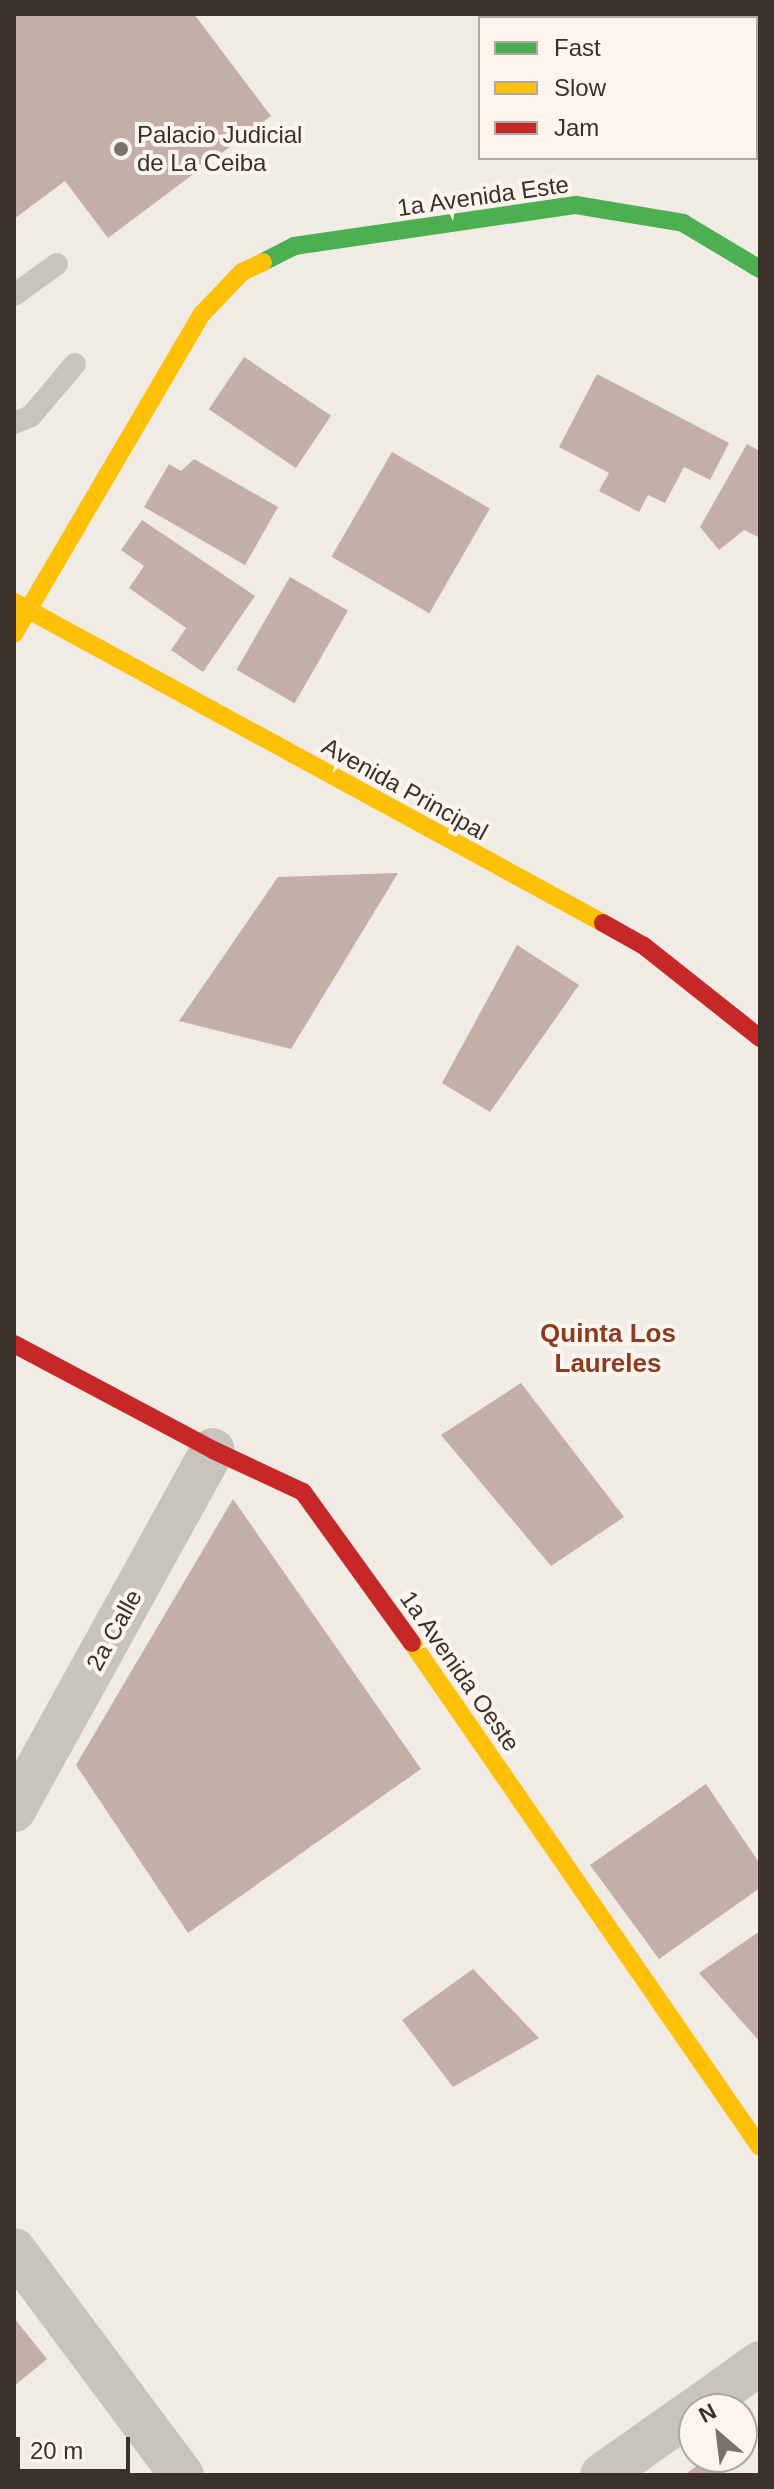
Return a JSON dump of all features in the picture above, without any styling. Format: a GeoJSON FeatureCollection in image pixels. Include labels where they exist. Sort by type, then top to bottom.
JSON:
{"type":"FeatureCollection","features":[{"type":"Feature","properties":{"kind":"street","name":"1a Avenida Este"},"geometry":{"type":"LineString","coordinates":[[14,634],[21,606],[202,314],[242,272],[294,246],[576,205],[683,223],[760,269]]}},
{"type":"Feature","properties":{"kind":"street","name":"Avenida Principal"},"geometry":{"type":"LineString","coordinates":[[21,606],[644,946],[760,1038]]}},
{"type":"Feature","properties":{"kind":"street","name":"1a Avenida Oeste"},"geometry":{"type":"LineString","coordinates":[[14,1344],[213,1450],[303,1492],[388,1609],[760,2147]]}},
{"type":"Feature","properties":{"kind":"street","name":"2a Calle"},"geometry":{"type":"LineString","coordinates":[[14,1810],[213,1450]]}},
{"type":"Feature","properties":{"kind":"street"},"geometry":{"type":"LineString","coordinates":[[14,2250],[182,2475]]}},
{"type":"Feature","properties":{"kind":"street"},"geometry":{"type":"LineString","coordinates":[[719,2393],[760,2363]]}},
{"type":"Feature","properties":{"kind":"street"},"geometry":{"type":"LineString","coordinates":[[602,2475],[678,2422]]}},
{"type":"Feature","properties":{"kind":"lane"},"geometry":{"type":"LineString","coordinates":[[14,295],[57,264]]}},
{"type":"Feature","properties":{"kind":"lane"},"geometry":{"type":"LineString","coordinates":[[14,423],[31,416],[75,364]]}},
{"type":"Feature","properties":{"kind":"building","name":"Palacio Judicial de La Ceiba"},"geometry":{"type":"Polygon","coordinates":[[[14,14],[194,14],[271,116],[108,238],[65,181],[14,219],[14,14]]]}},
{"type":"Feature","properties":{"kind":"building"},"geometry":{"type":"Polygon","coordinates":[[[244,357],[331,416],[296,468],[209,409],[244,357]]]}},
{"type":"Feature","properties":{"kind":"building"},"geometry":{"type":"Polygon","coordinates":[[[597,374],[729,443],[710,480],[684,467],[665,503],[648,495],[639,512],[599,491],[609,473],[559,447],[597,374]]]}},
{"type":"Feature","properties":{"kind":"building"},"geometry":{"type":"Polygon","coordinates":[[[747,444],[760,451],[760,538],[744,530],[719,550],[700,527],[747,444]]]}},
{"type":"Feature","properties":{"kind":"building"},"geometry":{"type":"Polygon","coordinates":[[[392,452],[490,508],[429,613],[332,557],[392,452]]]}},
{"type":"Feature","properties":{"kind":"building"},"geometry":{"type":"Polygon","coordinates":[[[194,459],[278,507],[245,565],[144,507],[169,464],[181,471],[194,459]]]}},
{"type":"Feature","properties":{"kind":"building"},"geometry":{"type":"Polygon","coordinates":[[[142,520],[255,596],[203,672],[171,650],[186,628],[129,588],[144,566],[121,550],[142,520]]]}},
{"type":"Feature","properties":{"kind":"building"},"geometry":{"type":"Polygon","coordinates":[[[290,577],[348,610],[295,703],[236,670],[290,577]]]}},
{"type":"Feature","properties":{"kind":"building"},"geometry":{"type":"Polygon","coordinates":[[[398,873],[291,1049],[179,1021],[278,877],[398,873]]]}},
{"type":"Feature","properties":{"kind":"building"},"geometry":{"type":"Polygon","coordinates":[[[517,945],[579,985],[490,1112],[442,1083],[517,945]]]}},
{"type":"Feature","properties":{"kind":"building"},"geometry":{"type":"Polygon","coordinates":[[[521,1383],[624,1517],[551,1566],[441,1435],[521,1383]]]}},
{"type":"Feature","properties":{"kind":"building"},"geometry":{"type":"Polygon","coordinates":[[[233,1499],[421,1769],[188,1933],[76,1765],[233,1499]]]}},
{"type":"Feature","properties":{"kind":"building"},"geometry":{"type":"Polygon","coordinates":[[[706,1784],[760,1864],[760,1888],[659,1959],[590,1865],[706,1784]]]}},
{"type":"Feature","properties":{"kind":"building"},"geometry":{"type":"Polygon","coordinates":[[[760,1931],[760,2042],[699,1973],[760,1931]]]}},
{"type":"Feature","properties":{"kind":"building"},"geometry":{"type":"Polygon","coordinates":[[[473,1969],[539,2038],[453,2087],[402,2020],[473,1969]]]}},
{"type":"Feature","properties":{"kind":"building"},"geometry":{"type":"Polygon","coordinates":[[[14,2318],[47,2359],[14,2386],[14,2318]]]}},
{"type":"Feature","properties":{"kind":"building"},"geometry":{"type":"Polygon","coordinates":[[[725,2473],[726,2475],[684,2475],[725,2473]]]}},
{"type":"Feature","properties":{"kind":"traffic: fast"},"geometry":{"type":"LineString","coordinates":[[263,262],[294,246],[576,205],[683,223],[760,269]]}},
{"type":"Feature","properties":{"kind":"traffic: slow"},"geometry":{"type":"LineString","coordinates":[[14,634],[202,314],[242,272],[263,262]]}},
{"type":"Feature","properties":{"kind":"traffic: slow"},"geometry":{"type":"LineString","coordinates":[[14,602],[603,923]]}},
{"type":"Feature","properties":{"kind":"traffic: slow"},"geometry":{"type":"LineString","coordinates":[[412,1643],[760,2147]]}},
{"type":"Feature","properties":{"kind":"traffic: jam"},"geometry":{"type":"LineString","coordinates":[[603,923],[644,946],[760,1038]]}},
{"type":"Feature","properties":{"kind":"traffic: jam"},"geometry":{"type":"LineString","coordinates":[[14,1344],[213,1450],[303,1492],[412,1643]]}},
{"type":"Feature","properties":{"kind":"place","name":"Palacio Judicial de La Ceiba"},"geometry":{"type":"Point","coordinates":[121,149]}},
{"type":"Feature","properties":{"kind":"district","name":"Quinta Los Laureles"},"geometry":{"type":"Point","coordinates":[608,1349]}}]}
